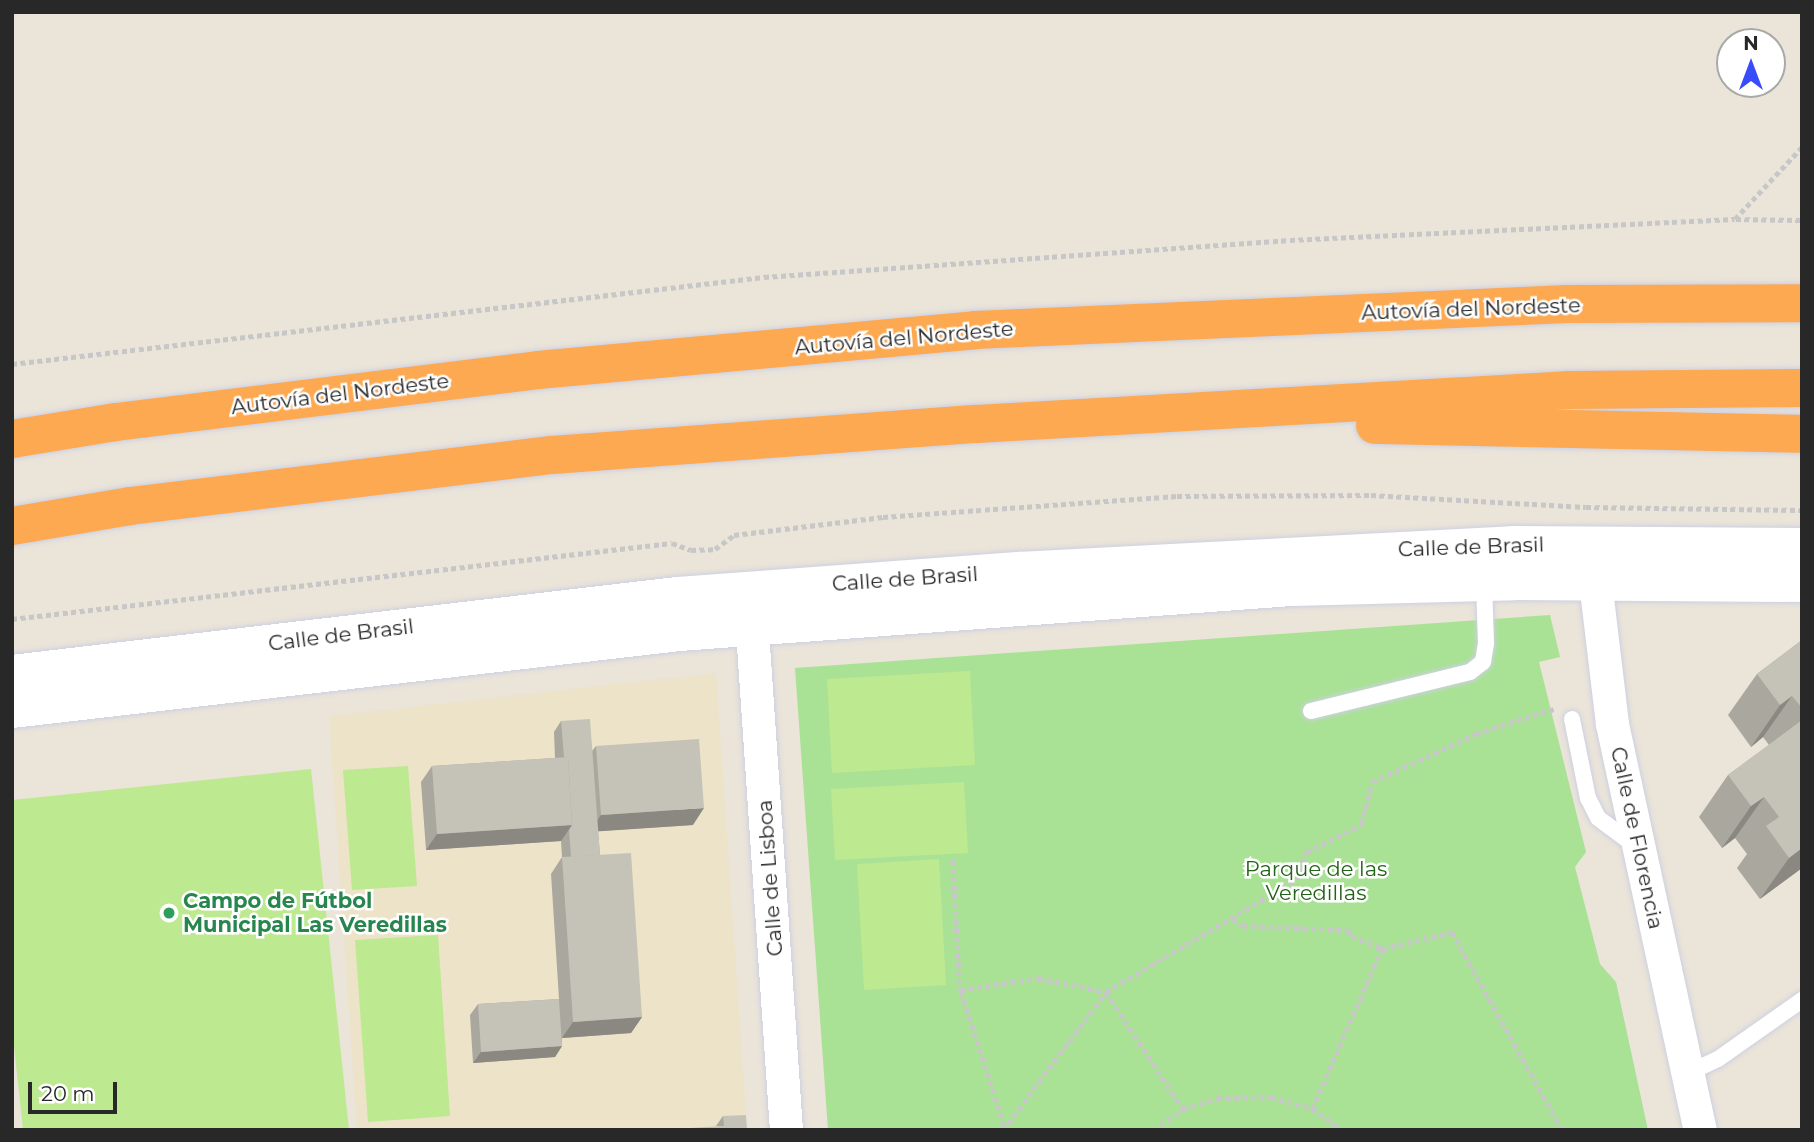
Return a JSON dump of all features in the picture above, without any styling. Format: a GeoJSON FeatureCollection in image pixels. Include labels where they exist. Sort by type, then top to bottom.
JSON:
{"type":"FeatureCollection","features":[{"type":"Feature","properties":{"kind":"highway"},"geometry":{"type":"LineString","coordinates":[[1566,304],[1802,292]]}},
{"type":"Feature","properties":{"kind":"highway","name":"Autovía del Nordeste"},"geometry":{"type":"LineString","coordinates":[[12,439],[116,422],[538,370],[975,330],[1566,304],[1802,303]]}},
{"type":"Feature","properties":{"kind":"highway"},"geometry":{"type":"LineString","coordinates":[[12,526],[130,506],[552,455],[977,424],[1570,390],[1802,388]]}},
{"type":"Feature","properties":{"kind":"highway"},"geometry":{"type":"LineString","coordinates":[[977,424],[1572,426],[1802,434]]}},
{"type":"Feature","properties":{"kind":"street","name":"Calle de Brasil"},"geometry":{"type":"LineString","coordinates":[[12,674],[699,594],[1291,554],[1590,543],[1802,547]]}},
{"type":"Feature","properties":{"kind":"street","name":"Calle de Florencia"},"geometry":{"type":"LineString","coordinates":[[1590,543],[1612,723],[1700,1130]]}},
{"type":"Feature","properties":{"kind":"street","name":"Calle de Brasil"},"geometry":{"type":"LineString","coordinates":[[12,709],[752,626],[1292,587],[1595,580],[1802,583]]}},
{"type":"Feature","properties":{"kind":"street","name":"Calle de Lisboa"},"geometry":{"type":"LineString","coordinates":[[699,594],[714,601],[750,598],[786,1130]]}},
{"type":"Feature","properties":{"kind":"lane"},"geometry":{"type":"LineString","coordinates":[[1311,710],[1476,667],[1483,662],[1486,643],[1484,582]]}},
{"type":"Feature","properties":{"kind":"lane"},"geometry":{"type":"LineString","coordinates":[[1567,712],[1593,807],[1615,832],[1639,848]]}},
{"type":"Feature","properties":{"kind":"lane"},"geometry":{"type":"LineString","coordinates":[[1688,1073],[1718,1059],[1802,1000]]}},
{"type":"Feature","properties":{"kind":"path"},"geometry":{"type":"LineString","coordinates":[[1735,219],[1802,147]]}},
{"type":"Feature","properties":{"kind":"path"},"geometry":{"type":"LineString","coordinates":[[12,364],[764,277],[1290,240],[1735,219],[1802,220]]}},
{"type":"Feature","properties":{"kind":"path"},"geometry":{"type":"LineString","coordinates":[[12,619],[672,542],[691,550],[715,549],[734,535],[883,517],[1177,496],[1371,495],[1586,507],[1802,510]]}},
{"type":"Feature","properties":{"kind":"path"},"geometry":{"type":"LineString","coordinates":[[1004,1128],[1106,992],[1297,879],[1307,852],[1361,825],[1372,782],[1476,734],[1567,712]]}},
{"type":"Feature","properties":{"kind":"path"},"geometry":{"type":"LineString","coordinates":[[953,860],[960,990],[1004,1128]]}},
{"type":"Feature","properties":{"kind":"path"},"geometry":{"type":"LineString","coordinates":[[1233,919],[1244,926],[1348,930],[1352,936],[1382,949],[1452,933],[1562,1130]]}},
{"type":"Feature","properties":{"kind":"path"},"geometry":{"type":"LineString","coordinates":[[1312,1110],[1382,949]]}},
{"type":"Feature","properties":{"kind":"path"},"geometry":{"type":"LineString","coordinates":[[960,990],[1038,978],[1106,992],[1183,1110]]}},
{"type":"Feature","properties":{"kind":"path"},"geometry":{"type":"LineString","coordinates":[[1153,1130],[1183,1110],[1217,1098],[1271,1097],[1312,1110],[1343,1130]]}},
{"type":"Feature","properties":{"kind":"shaded area"},"geometry":{"type":"Polygon","coordinates":[[[716,673],[747,1130],[357,1130],[329,716],[716,673]]]}},
{"type":"Feature","properties":{"kind":"green space","name":"Parque de las Veredillas"},"geometry":{"type":"Polygon","coordinates":[[[1550,615],[1560,657],[1539,662],[1586,852],[1575,867],[1600,964],[1616,982],[1648,1130],[828,1130],[795,668],[1550,615]]]}},
{"type":"Feature","properties":{"kind":"green space"},"geometry":{"type":"Polygon","coordinates":[[[970,671],[975,765],[832,773],[827,679],[970,671]]]}},
{"type":"Feature","properties":{"kind":"green space"},"geometry":{"type":"Polygon","coordinates":[[[408,766],[417,886],[352,890],[343,770],[408,766]]]}},
{"type":"Feature","properties":{"kind":"green space","name":"Campo de Fútbol Municipal Las Veredillas"},"geometry":{"type":"Polygon","coordinates":[[[311,769],[349,1130],[23,1130],[12,1027],[12,800],[311,769]]]}},
{"type":"Feature","properties":{"kind":"green space"},"geometry":{"type":"Polygon","coordinates":[[[964,782],[968,853],[835,860],[831,789],[964,782]]]}},
{"type":"Feature","properties":{"kind":"green space"},"geometry":{"type":"Polygon","coordinates":[[[939,859],[946,985],[864,990],[857,864],[939,859]]]}},
{"type":"Feature","properties":{"kind":"green space"},"geometry":{"type":"Polygon","coordinates":[[[438,935],[450,1116],[368,1122],[355,940],[438,935]]]}},
{"type":"Feature","properties":{"kind":"building"},"geometry":{"type":"Polygon","coordinates":[[[1802,640],[1802,708],[1792,696],[1780,705],[1757,674],[1802,640]]]}},
{"type":"Feature","properties":{"kind":"building"},"geometry":{"type":"Polygon","coordinates":[[[590,719],[600,855],[571,857],[568,757],[564,757],[561,721],[590,719]]]}},
{"type":"Feature","properties":{"kind":"building"},"geometry":{"type":"Polygon","coordinates":[[[1802,720],[1802,848],[1789,858],[1766,826],[1779,817],[1764,797],[1751,806],[1728,775],[1802,720]]]}},
{"type":"Feature","properties":{"kind":"building"},"geometry":{"type":"Polygon","coordinates":[[[699,739],[704,808],[601,815],[596,746],[699,739]]]}},
{"type":"Feature","properties":{"kind":"building"},"geometry":{"type":"Polygon","coordinates":[[[568,757],[572,825],[437,834],[432,766],[568,757]]]}},
{"type":"Feature","properties":{"kind":"building"},"geometry":{"type":"Polygon","coordinates":[[[631,853],[642,1017],[573,1022],[562,857],[631,853]]]}},
{"type":"Feature","properties":{"kind":"building"},"geometry":{"type":"Polygon","coordinates":[[[559,999],[562,1046],[481,1052],[478,1004],[559,999]]]}},
{"type":"Feature","properties":{"kind":"building"},"geometry":{"type":"Polygon","coordinates":[[[746,1115],[747,1130],[655,1130],[724,1126],[723,1116],[746,1115]]]}},
{"type":"Feature","properties":{"kind":"place","name":"Campo de Fútbol Municipal Las Veredillas"},"geometry":{"type":"Point","coordinates":[169,913]}}]}
